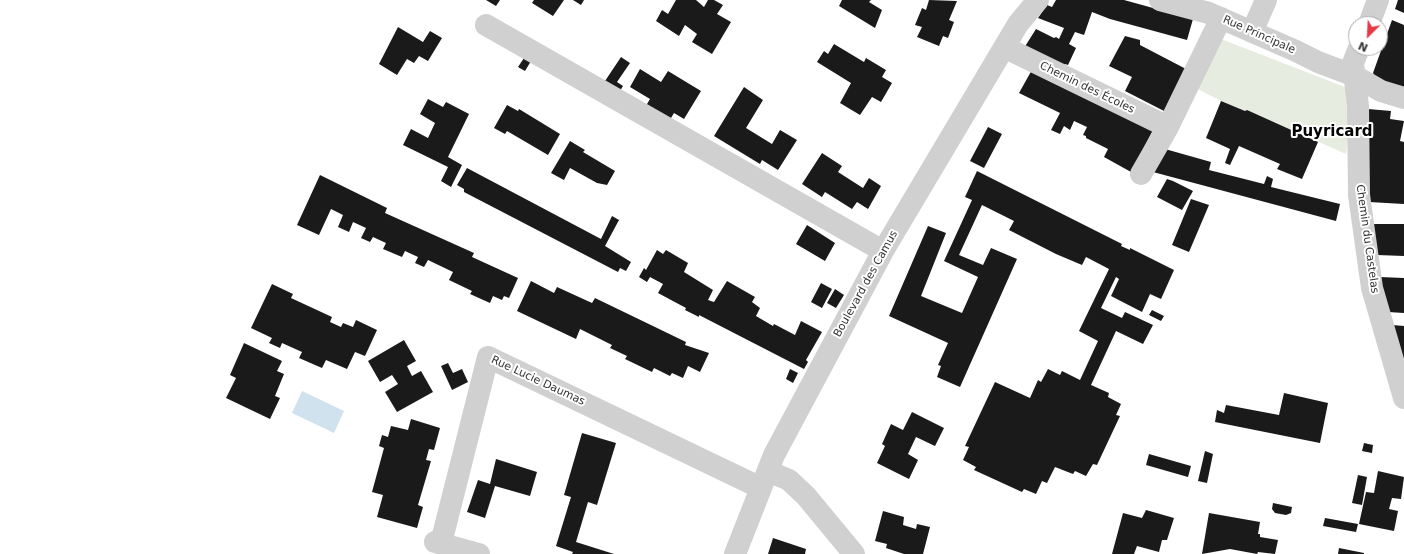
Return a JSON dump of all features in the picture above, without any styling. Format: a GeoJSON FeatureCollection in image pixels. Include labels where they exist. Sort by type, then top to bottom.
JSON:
{"type":"FeatureCollection","features":[{"type":"Feature","properties":{"kind":"street","name":"Boulevard des Camus"},"geometry":{"type":"LineString","coordinates":[[1018,24],[1021,0]]}},
{"type":"Feature","properties":{"kind":"street","name":"Boulevard des Camus"},"geometry":{"type":"LineString","coordinates":[[735,554],[774,455],[807,411],[883,251],[1006,48],[1018,24],[1038,0]]}},
{"type":"Feature","properties":{"kind":"street","name":"Rue Principale"},"geometry":{"type":"LineString","coordinates":[[1160,0],[1221,18],[1318,62],[1355,76],[1381,91],[1404,98]]}},
{"type":"Feature","properties":{"kind":"street"},"geometry":{"type":"LineString","coordinates":[[1252,32],[1266,0]]}},
{"type":"Feature","properties":{"kind":"street"},"geometry":{"type":"LineString","coordinates":[[1372,16],[1378,0]]}},
{"type":"Feature","properties":{"kind":"street"},"geometry":{"type":"LineString","coordinates":[[1141,174],[1168,127],[1221,18]]}},
{"type":"Feature","properties":{"kind":"street"},"geometry":{"type":"LineString","coordinates":[[486,25],[883,251]]}},
{"type":"Feature","properties":{"kind":"street","name":"Chemin des Écoles"},"geometry":{"type":"LineString","coordinates":[[1006,48],[1168,127]]}},
{"type":"Feature","properties":{"kind":"street","name":"Chemin du Castelas"},"geometry":{"type":"LineString","coordinates":[[1355,56],[1352,63],[1358,106],[1359,195],[1372,288],[1404,398]]}},
{"type":"Feature","properties":{"kind":"street","name":"Rue Lucie Daumas"},"geometry":{"type":"LineString","coordinates":[[479,554],[438,543],[488,357],[765,480]]}},
{"type":"Feature","properties":{"kind":"street"},"geometry":{"type":"LineString","coordinates":[[765,480],[788,480],[806,496],[854,554]]}},
{"type":"Feature","properties":{"kind":"shaded area"},"geometry":{"type":"Polygon","coordinates":[[[1221,39],[1355,91],[1346,154],[1247,110],[1245,111],[1221,101],[1198,89],[1221,39]]]}},
{"type":"Feature","properties":{"kind":"water"},"geometry":{"type":"Polygon","coordinates":[[[302,391],[344,411],[334,433],[292,413],[302,391]]]}},
{"type":"Feature","properties":{"kind":"building"},"geometry":{"type":"Polygon","coordinates":[[[486,0],[500,0],[496,6],[486,0]]]}},
{"type":"Feature","properties":{"kind":"building"},"geometry":{"type":"Polygon","coordinates":[[[534,0],[564,0],[553,16],[532,3],[534,0]]]}},
{"type":"Feature","properties":{"kind":"building"},"geometry":{"type":"Polygon","coordinates":[[[573,0],[584,0],[581,5],[573,0]]]}},
{"type":"Feature","properties":{"kind":"building"},"geometry":{"type":"Polygon","coordinates":[[[676,0],[696,0],[704,7],[708,0],[714,0],[723,5],[717,14],[731,22],[712,54],[692,42],[697,34],[685,25],[679,36],[656,21],[662,10],[668,14],[676,0]]]}},
{"type":"Feature","properties":{"kind":"building"},"geometry":{"type":"Polygon","coordinates":[[[842,0],[871,0],[869,2],[882,10],[875,28],[839,6],[842,0]]]}},
{"type":"Feature","properties":{"kind":"building"},"geometry":{"type":"Polygon","coordinates":[[[929,0],[957,1],[949,20],[954,22],[948,38],[943,36],[939,46],[917,37],[922,27],[915,25],[922,8],[926,10],[929,0]]]}},
{"type":"Feature","properties":{"kind":"building"},"geometry":{"type":"Polygon","coordinates":[[[1056,0],[1124,0],[1193,19],[1187,40],[1110,19],[1092,12],[1084,35],[1075,32],[1069,44],[1076,48],[1068,65],[1065,64],[1063,67],[1024,48],[1036,29],[1059,39],[1064,28],[1038,18],[1047,5],[1052,7],[1056,0]]]}},
{"type":"Feature","properties":{"kind":"building"},"geometry":{"type":"Polygon","coordinates":[[[1398,0],[1404,0],[1404,13],[1395,9],[1398,0]]]}},
{"type":"Feature","properties":{"kind":"building"},"geometry":{"type":"Polygon","coordinates":[[[1392,20],[1404,25],[1404,89],[1377,80],[1373,73],[1379,56],[1388,56],[1388,31],[1392,20]]]}},
{"type":"Feature","properties":{"kind":"building"},"geometry":{"type":"Polygon","coordinates":[[[398,27],[423,42],[430,31],[442,38],[428,61],[419,56],[414,63],[407,59],[397,75],[379,64],[398,27]]]}},
{"type":"Feature","properties":{"kind":"building"},"geometry":{"type":"Polygon","coordinates":[[[1125,36],[1140,40],[1140,45],[1186,69],[1164,111],[1125,91],[1132,77],[1109,66],[1125,36]]]}},
{"type":"Feature","properties":{"kind":"building"},"geometry":{"type":"Polygon","coordinates":[[[834,44],[864,62],[866,58],[886,70],[882,77],[892,83],[881,102],[872,97],[860,115],[840,103],[851,83],[817,62],[824,51],[828,54],[834,44]]]}},
{"type":"Feature","properties":{"kind":"building"},"geometry":{"type":"Polygon","coordinates":[[[621,57],[630,63],[617,82],[623,86],[618,94],[603,84],[621,57]]]}},
{"type":"Feature","properties":{"kind":"building"},"geometry":{"type":"Polygon","coordinates":[[[524,58],[531,61],[525,71],[518,67],[524,58]]]}},
{"type":"Feature","properties":{"kind":"building"},"geometry":{"type":"Polygon","coordinates":[[[1033,68],[1153,130],[1131,172],[1104,157],[1108,149],[1083,135],[1087,127],[1074,121],[1070,130],[1064,126],[1060,134],[1051,130],[1060,113],[1019,93],[1033,68]]]}},
{"type":"Feature","properties":{"kind":"building"},"geometry":{"type":"Polygon","coordinates":[[[640,69],[661,82],[668,71],[701,91],[684,119],[674,113],[668,123],[644,109],[650,99],[630,87],[640,69]]]}},
{"type":"Feature","properties":{"kind":"building"},"geometry":{"type":"Polygon","coordinates":[[[744,87],[763,100],[746,128],[772,144],[780,130],[797,140],[778,170],[762,160],[760,164],[714,136],[744,87]]]}},
{"type":"Feature","properties":{"kind":"building"},"geometry":{"type":"Polygon","coordinates":[[[428,99],[443,107],[446,102],[469,114],[448,157],[462,165],[451,187],[441,181],[448,167],[403,145],[411,129],[428,138],[435,123],[420,114],[428,99]]]}},
{"type":"Feature","properties":{"kind":"building"},"geometry":{"type":"Polygon","coordinates":[[[1221,101],[1245,111],[1247,110],[1318,142],[1302,179],[1277,169],[1280,164],[1239,146],[1230,165],[1225,163],[1230,149],[1206,138],[1221,101]]]}},
{"type":"Feature","properties":{"kind":"building"},"geometry":{"type":"Polygon","coordinates":[[[507,105],[518,111],[519,109],[560,134],[548,155],[507,131],[505,134],[494,128],[507,105]]]}},
{"type":"Feature","properties":{"kind":"building"},"geometry":{"type":"Polygon","coordinates":[[[1368,109],[1391,111],[1390,119],[1404,121],[1400,141],[1404,142],[1404,204],[1369,202],[1368,109]]]}},
{"type":"Feature","properties":{"kind":"building"},"geometry":{"type":"Polygon","coordinates":[[[988,127],[1002,134],[984,168],[970,161],[988,127]]]}},
{"type":"Feature","properties":{"kind":"building"},"geometry":{"type":"Polygon","coordinates":[[[570,141],[585,150],[583,152],[615,171],[607,185],[597,183],[570,168],[564,180],[551,173],[570,141]]]}},
{"type":"Feature","properties":{"kind":"building"},"geometry":{"type":"Polygon","coordinates":[[[1165,149],[1211,162],[1209,170],[1264,184],[1267,176],[1273,179],[1271,187],[1340,204],[1336,221],[1153,172],[1165,149]]]}},
{"type":"Feature","properties":{"kind":"building"},"geometry":{"type":"Polygon","coordinates":[[[822,153],[842,166],[838,172],[863,188],[869,178],[881,186],[868,209],[857,202],[852,209],[825,192],[822,197],[802,184],[822,153]]]}},
{"type":"Feature","properties":{"kind":"building"},"geometry":{"type":"Polygon","coordinates":[[[467,168],[601,239],[612,216],[619,220],[605,246],[631,262],[626,271],[620,268],[618,272],[464,192],[464,189],[457,185],[467,168]]]}},
{"type":"Feature","properties":{"kind":"building"},"geometry":{"type":"Polygon","coordinates":[[[977,171],[1122,244],[1121,246],[1130,250],[1130,248],[1174,270],[1161,299],[1150,294],[1142,312],[1111,296],[1119,279],[1116,277],[1101,308],[1122,318],[1125,312],[1153,325],[1143,344],[1116,331],[1091,385],[1109,393],[1108,397],[1121,404],[1116,415],[1120,416],[1097,465],[1093,464],[1086,476],[1075,471],[1073,474],[1055,467],[1047,483],[1042,481],[1036,494],[1024,489],[1022,492],[974,470],[976,467],[963,460],[969,447],[965,446],[995,382],[1030,398],[1038,380],[1041,382],[1048,369],[1060,375],[1062,371],[1080,380],[1098,341],[1079,331],[1109,269],[1086,257],[1082,265],[1056,254],[1009,230],[1014,221],[982,205],[959,255],[983,265],[991,248],[1017,259],[960,387],[937,377],[941,366],[938,365],[948,343],[889,316],[928,226],[946,233],[921,296],[962,313],[978,277],[944,261],[972,200],[965,197],[977,171]]]}},
{"type":"Feature","properties":{"kind":"building"},"geometry":{"type":"Polygon","coordinates":[[[320,175],[387,208],[385,213],[474,253],[472,257],[518,278],[509,298],[504,296],[502,300],[493,296],[490,303],[470,294],[472,291],[449,280],[453,272],[428,260],[424,267],[415,263],[418,257],[405,251],[402,257],[383,249],[386,243],[373,237],[370,242],[361,238],[366,228],[353,222],[349,232],[338,227],[343,215],[331,209],[319,235],[297,225],[320,175]]]}},
{"type":"Feature","properties":{"kind":"building"},"geometry":{"type":"Polygon","coordinates":[[[1167,179],[1193,191],[1182,210],[1157,197],[1167,179]]]}},
{"type":"Feature","properties":{"kind":"building"},"geometry":{"type":"Polygon","coordinates":[[[1191,199],[1209,205],[1189,252],[1172,245],[1191,199]]]}},
{"type":"Feature","properties":{"kind":"building"},"geometry":{"type":"Polygon","coordinates":[[[1373,224],[1404,224],[1404,256],[1377,255],[1373,224]]]}},
{"type":"Feature","properties":{"kind":"building"},"geometry":{"type":"Polygon","coordinates":[[[807,225],[835,243],[825,261],[796,244],[807,225]]]}},
{"type":"Feature","properties":{"kind":"building"},"geometry":{"type":"Polygon","coordinates":[[[657,250],[663,254],[666,250],[688,263],[684,272],[713,290],[708,300],[714,302],[727,281],[755,297],[752,302],[760,308],[756,316],[773,326],[774,324],[795,335],[801,321],[822,332],[806,360],[808,362],[804,369],[699,315],[699,317],[685,310],[686,308],[658,293],[663,284],[650,277],[647,282],[639,277],[644,268],[646,270],[657,250]]]}},
{"type":"Feature","properties":{"kind":"building"},"geometry":{"type":"Polygon","coordinates":[[[1380,277],[1404,278],[1404,313],[1388,312],[1380,277]]]}},
{"type":"Feature","properties":{"kind":"building"},"geometry":{"type":"Polygon","coordinates":[[[531,281],[554,293],[557,287],[592,303],[595,298],[686,342],[685,345],[709,353],[700,372],[688,366],[683,378],[672,373],[670,376],[654,368],[652,372],[625,359],[627,356],[610,348],[612,345],[580,329],[576,339],[517,311],[531,281]]]}},
{"type":"Feature","properties":{"kind":"building"},"geometry":{"type":"Polygon","coordinates":[[[821,283],[832,289],[822,308],[811,302],[821,283]]]}},
{"type":"Feature","properties":{"kind":"building"},"geometry":{"type":"Polygon","coordinates":[[[272,284],[293,294],[291,298],[332,317],[330,322],[341,327],[343,323],[353,327],[356,320],[377,330],[365,356],[355,352],[347,369],[326,360],[322,368],[299,358],[302,352],[282,343],[280,348],[269,343],[272,338],[251,328],[272,284]]]}},
{"type":"Feature","properties":{"kind":"building"},"geometry":{"type":"Polygon","coordinates":[[[835,289],[844,295],[836,308],[827,303],[835,289]]]}},
{"type":"Feature","properties":{"kind":"building"},"geometry":{"type":"Polygon","coordinates":[[[1152,310],[1164,316],[1161,321],[1149,315],[1152,310]]]}},
{"type":"Feature","properties":{"kind":"building"},"geometry":{"type":"Polygon","coordinates":[[[1392,325],[1404,326],[1404,367],[1392,325]]]}},
{"type":"Feature","properties":{"kind":"building"},"geometry":{"type":"Polygon","coordinates":[[[404,340],[416,361],[407,366],[412,376],[421,371],[433,392],[397,412],[385,392],[398,384],[392,375],[380,382],[368,361],[404,340]]]}},
{"type":"Feature","properties":{"kind":"building"},"geometry":{"type":"Polygon","coordinates":[[[244,343],[282,361],[277,371],[284,374],[275,396],[280,398],[270,419],[226,398],[236,378],[230,375],[244,343]]]}},
{"type":"Feature","properties":{"kind":"building"},"geometry":{"type":"Polygon","coordinates":[[[448,363],[453,373],[462,369],[468,382],[452,390],[441,366],[448,363]]]}},
{"type":"Feature","properties":{"kind":"building"},"geometry":{"type":"Polygon","coordinates":[[[790,369],[798,373],[793,383],[786,379],[790,369]]]}},
{"type":"Feature","properties":{"kind":"building"},"geometry":{"type":"Polygon","coordinates":[[[1284,393],[1328,403],[1320,443],[1215,422],[1217,410],[1224,413],[1226,405],[1279,415],[1284,393]]]}},
{"type":"Feature","properties":{"kind":"building"},"geometry":{"type":"Polygon","coordinates":[[[912,412],[944,428],[935,446],[916,437],[908,454],[918,460],[909,479],[877,463],[885,446],[882,444],[891,424],[903,430],[912,412]]]}},
{"type":"Feature","properties":{"kind":"building"},"geometry":{"type":"Polygon","coordinates":[[[411,419],[440,428],[434,450],[429,449],[426,460],[431,461],[418,505],[423,507],[417,528],[377,517],[383,495],[372,492],[384,448],[379,446],[382,435],[388,437],[391,426],[408,430],[411,419]]]}},
{"type":"Feature","properties":{"kind":"building"},"geometry":{"type":"Polygon","coordinates":[[[582,433],[616,443],[597,505],[588,502],[576,542],[614,554],[572,554],[573,552],[556,546],[571,497],[564,495],[582,433]]]}},
{"type":"Feature","properties":{"kind":"building"},"geometry":{"type":"Polygon","coordinates":[[[1364,443],[1373,445],[1372,453],[1362,451],[1364,443]]]}},
{"type":"Feature","properties":{"kind":"building"},"geometry":{"type":"Polygon","coordinates":[[[1205,451],[1213,454],[1207,483],[1198,481],[1205,451]]]}},
{"type":"Feature","properties":{"kind":"building"},"geometry":{"type":"Polygon","coordinates":[[[1149,454],[1191,466],[1188,477],[1146,465],[1149,454]]]}},
{"type":"Feature","properties":{"kind":"building"},"geometry":{"type":"Polygon","coordinates":[[[496,459],[537,472],[530,496],[495,486],[485,518],[467,512],[478,480],[490,484],[496,459]]]}},
{"type":"Feature","properties":{"kind":"building"},"geometry":{"type":"Polygon","coordinates":[[[1378,471],[1404,477],[1401,499],[1392,498],[1389,509],[1398,511],[1394,531],[1359,524],[1366,492],[1374,493],[1378,471]]]}},
{"type":"Feature","properties":{"kind":"building"},"geometry":{"type":"Polygon","coordinates":[[[1358,475],[1367,477],[1362,505],[1352,503],[1358,475]]]}},
{"type":"Feature","properties":{"kind":"building"},"geometry":{"type":"Polygon","coordinates":[[[1273,503],[1292,507],[1291,513],[1286,515],[1275,513],[1272,509],[1273,503]]]}},
{"type":"Feature","properties":{"kind":"building"},"geometry":{"type":"Polygon","coordinates":[[[1146,510],[1174,518],[1167,540],[1162,540],[1159,552],[1137,546],[1134,554],[1112,554],[1123,513],[1142,518],[1146,510]]]}},
{"type":"Feature","properties":{"kind":"building"},"geometry":{"type":"Polygon","coordinates":[[[883,511],[904,517],[903,525],[916,529],[917,524],[930,527],[923,554],[904,554],[886,548],[887,544],[875,541],[883,511]]]}},
{"type":"Feature","properties":{"kind":"building"},"geometry":{"type":"Polygon","coordinates":[[[1209,513],[1260,522],[1258,534],[1260,534],[1260,537],[1278,540],[1275,554],[1258,552],[1257,554],[1230,549],[1202,554],[1209,513]]]}},
{"type":"Feature","properties":{"kind":"building"},"geometry":{"type":"Polygon","coordinates":[[[1325,518],[1358,524],[1356,532],[1323,526],[1325,518]]]}},
{"type":"Feature","properties":{"kind":"building"},"geometry":{"type":"Polygon","coordinates":[[[773,538],[806,549],[805,554],[768,554],[773,538]]]}},
{"type":"Feature","properties":{"kind":"building"},"geometry":{"type":"Polygon","coordinates":[[[1339,548],[1364,553],[1364,554],[1338,554],[1339,548]]]}},
{"type":"Feature","properties":{"kind":"district","name":"Puyricard"},"geometry":{"type":"Point","coordinates":[1332,132]}}]}
